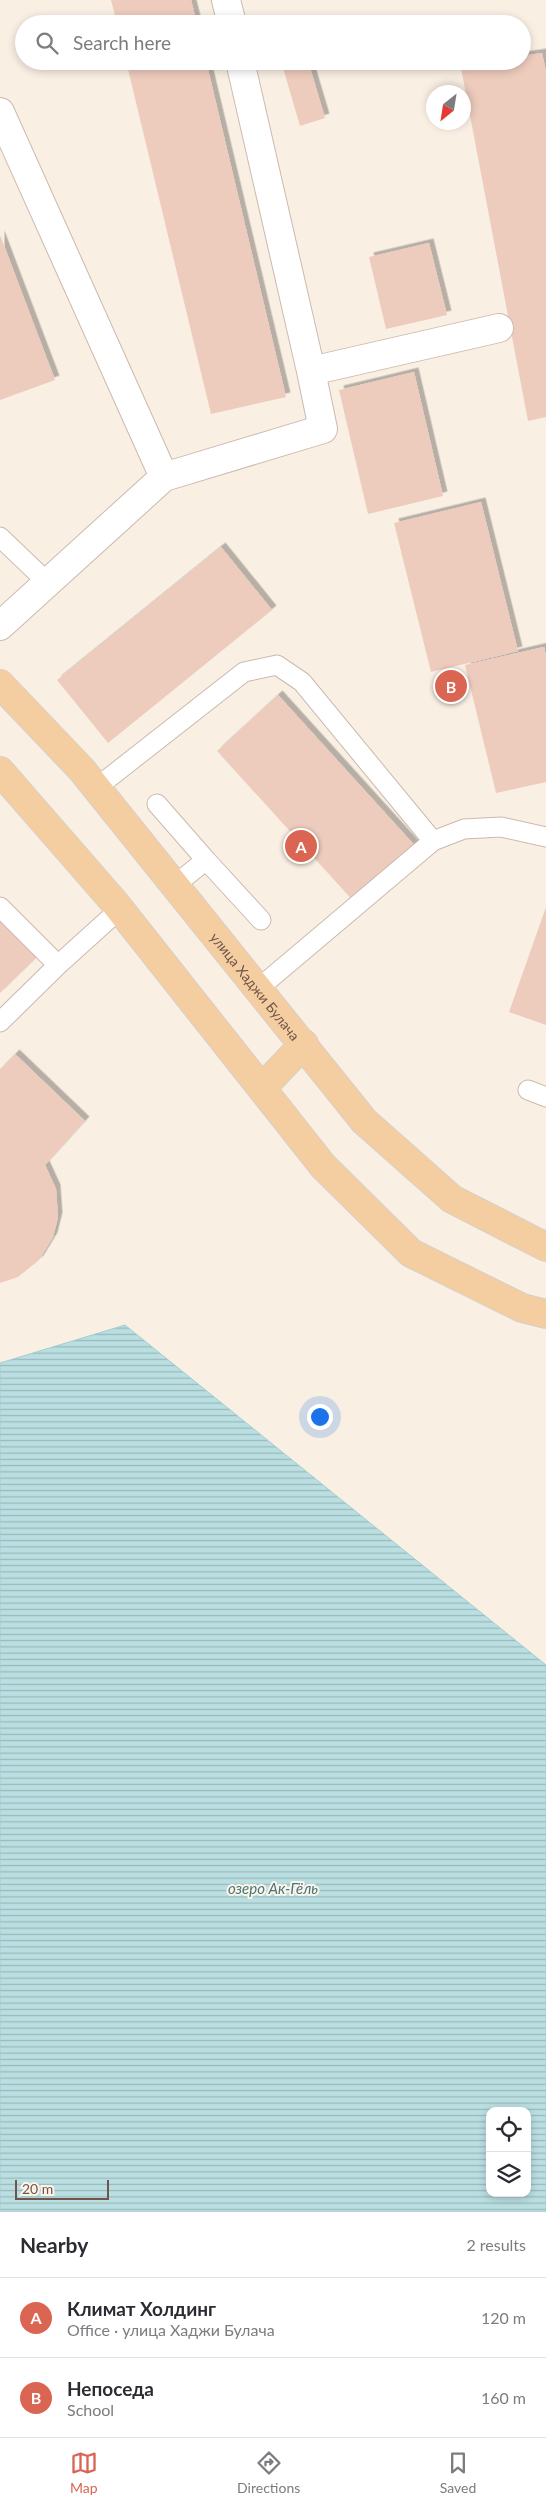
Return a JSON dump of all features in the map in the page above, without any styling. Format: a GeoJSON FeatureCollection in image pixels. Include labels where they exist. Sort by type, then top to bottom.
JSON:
{"type":"FeatureCollection","features":[{"type":"Feature","properties":{"kind":"main road","name":"улица Хаджи Булача"},"geometry":{"type":"LineString","coordinates":[[0,684],[37,721],[96,788],[259,988],[364,1121],[452,1199],[546,1247]]}},
{"type":"Feature","properties":{"kind":"main road"},"geometry":{"type":"LineString","coordinates":[[0,771],[17,788],[120,910],[323,1166],[411,1252],[522,1308],[546,1314]]}},
{"type":"Feature","properties":{"kind":"main road"},"geometry":{"type":"LineString","coordinates":[[262,1088],[304,1044]]}},
{"type":"Feature","properties":{"kind":"street"},"geometry":{"type":"LineString","coordinates":[[226,0],[230,15]]}},
{"type":"Feature","properties":{"kind":"street"},"geometry":{"type":"LineString","coordinates":[[0,626],[164,477],[323,429],[242,70]]}},
{"type":"Feature","properties":{"kind":"street"},"geometry":{"type":"LineString","coordinates":[[0,112],[164,477]]}},
{"type":"Feature","properties":{"kind":"street"},"geometry":{"type":"LineString","coordinates":[[311,371],[498,328]]}},
{"type":"Feature","properties":{"kind":"lane"},"geometry":{"type":"LineString","coordinates":[[0,537],[47,582]]}},
{"type":"Feature","properties":{"kind":"lane"},"geometry":{"type":"LineString","coordinates":[[96,788],[244,672],[277,665],[302,682],[433,841]]}},
{"type":"Feature","properties":{"kind":"lane"},"geometry":{"type":"LineString","coordinates":[[157,804],[261,920]]}},
{"type":"Feature","properties":{"kind":"lane"},"geometry":{"type":"LineString","coordinates":[[259,988],[433,841],[464,829],[501,827],[546,837]]}},
{"type":"Feature","properties":{"kind":"lane"},"geometry":{"type":"LineString","coordinates":[[174,885],[206,860]]}},
{"type":"Feature","properties":{"kind":"lane"},"geometry":{"type":"LineString","coordinates":[[0,907],[58,965]]}},
{"type":"Feature","properties":{"kind":"lane"},"geometry":{"type":"LineString","coordinates":[[0,1022],[58,965],[120,910]]}},
{"type":"Feature","properties":{"kind":"lane"},"geometry":{"type":"LineString","coordinates":[[528,1090],[546,1097]]}},
{"type":"Feature","properties":{"kind":"water","name":"озеро Ак-Гёль"},"geometry":{"type":"Polygon","coordinates":[[[125,1325],[546,1665],[546,2212],[0,2212],[0,1363],[125,1325]]]}},
{"type":"Feature","properties":{"kind":"building"},"geometry":{"type":"Polygon","coordinates":[[[111,0],[191,0],[195,15],[115,15],[111,0]]]}},
{"type":"Feature","properties":{"kind":"building"},"geometry":{"type":"Polygon","coordinates":[[[542,53],[546,72],[546,417],[528,421],[471,121],[471,85],[464,85],[461,70],[531,70],[531,55],[542,53]]]}},
{"type":"Feature","properties":{"kind":"building"},"geometry":{"type":"Polygon","coordinates":[[[128,70],[208,70],[286,397],[211,414],[128,70]]]}},
{"type":"Feature","properties":{"kind":"building"},"geometry":{"type":"Polygon","coordinates":[[[284,70],[311,70],[325,118],[300,126],[284,70]]]}},
{"type":"Feature","properties":{"kind":"building"},"geometry":{"type":"Polygon","coordinates":[[[0,235],[55,380],[0,400],[0,235]]]}},
{"type":"Feature","properties":{"kind":"building"},"geometry":{"type":"Polygon","coordinates":[[[429,243],[447,315],[386,329],[369,257],[429,243]]]}},
{"type":"Feature","properties":{"kind":"building"},"geometry":{"type":"Polygon","coordinates":[[[414,372],[443,496],[368,514],[339,390],[414,372]]]}},
{"type":"Feature","properties":{"kind":"building"},"geometry":{"type":"Polygon","coordinates":[[[481,502],[518,651],[431,672],[394,523],[481,502]]]}},
{"type":"Feature","properties":{"kind":"building"},"geometry":{"type":"Polygon","coordinates":[[[221,547],[272,610],[108,743],[57,680],[221,547]]]}},
{"type":"Feature","properties":{"kind":"building"},"geometry":{"type":"Polygon","coordinates":[[[544,647],[546,657],[546,782],[496,793],[465,665],[544,647]]]}},
{"type":"Feature","properties":{"kind":"building"},"geometry":{"type":"Polygon","coordinates":[[[278,695],[417,848],[356,904],[217,751],[278,695]]]}},
{"type":"Feature","properties":{"kind":"building"},"geometry":{"type":"Polygon","coordinates":[[[546,907],[546,1025],[509,1012],[546,907]]]}},
{"type":"Feature","properties":{"kind":"building"},"geometry":{"type":"Polygon","coordinates":[[[0,920],[37,957],[0,993],[0,920]]]}},
{"type":"Feature","properties":{"kind":"building"},"geometry":{"type":"Polygon","coordinates":[[[15,1054],[85,1121],[45,1165],[56,1189],[58,1217],[53,1237],[39,1260],[18,1277],[0,1283],[0,1069],[15,1054]]]}},
{"type":"Feature","properties":{"kind":"place","name":"Непоседа"},"geometry":{"type":"Point","coordinates":[451,686]}},
{"type":"Feature","properties":{"kind":"place","name":"Климат Холдинг"},"geometry":{"type":"Point","coordinates":[301,846]}}]}
